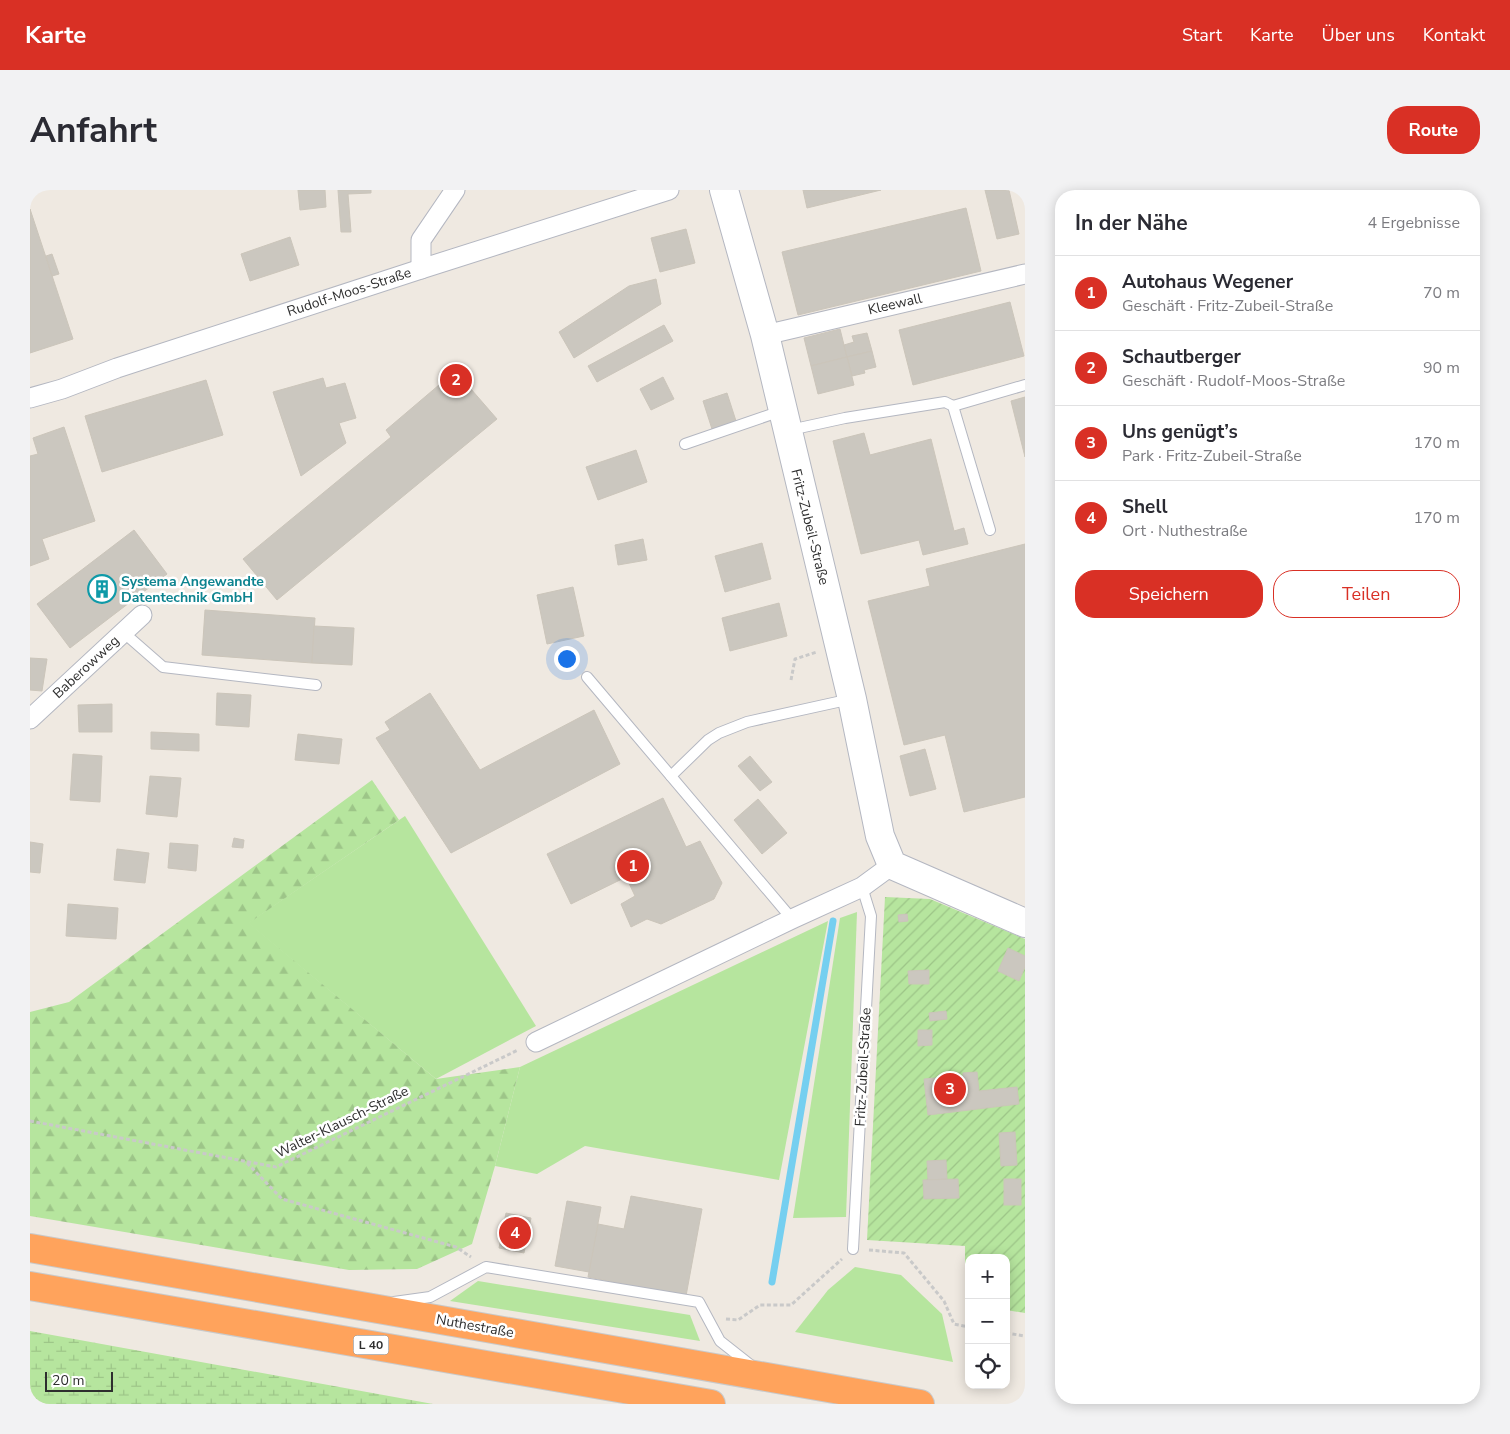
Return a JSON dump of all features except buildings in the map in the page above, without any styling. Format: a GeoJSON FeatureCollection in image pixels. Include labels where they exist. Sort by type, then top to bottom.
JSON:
{"type":"FeatureCollection","features":[{"type":"Feature","properties":{"kind":"highway","name":"Nuthestraße"},"geometry":{"type":"LineString","coordinates":[[30,1248],[920,1404]]}},
{"type":"Feature","properties":{"kind":"highway","name":"L 40"},"geometry":{"type":"LineString","coordinates":[[30,1286],[711,1404]]}},
{"type":"Feature","properties":{"kind":"street"},"geometry":{"type":"LineString","coordinates":[[421,268],[421,240],[455,190]]}},
{"type":"Feature","properties":{"kind":"street","name":"Rudolf-Moos-Straße"},"geometry":{"type":"LineString","coordinates":[[30,398],[62,389],[116,368],[421,268],[670,190]]}},
{"type":"Feature","properties":{"kind":"street","name":"Fritz-Zubeil-Straße"},"geometry":{"type":"LineString","coordinates":[[724,190],[765,335],[852,699],[880,836],[892,865]]}},
{"type":"Feature","properties":{"kind":"street","name":"Kleewall"},"geometry":{"type":"LineString","coordinates":[[765,335],[1025,274]]}},
{"type":"Feature","properties":{"kind":"street","name":"Baberowweg"},"geometry":{"type":"LineString","coordinates":[[30,719],[142,615]]}},
{"type":"Feature","properties":{"kind":"street"},"geometry":{"type":"LineString","coordinates":[[536,1042],[862,887],[892,865],[1025,923]]}},
{"type":"Feature","properties":{"kind":"lane"},"geometry":{"type":"LineString","coordinates":[[685,444],[784,420],[846,418],[945,402],[953,406],[1025,385]]}},
{"type":"Feature","properties":{"kind":"lane"},"geometry":{"type":"LineString","coordinates":[[953,406],[990,530]]}},
{"type":"Feature","properties":{"kind":"lane"},"geometry":{"type":"LineString","coordinates":[[123,632],[163,668],[316,684]]}},
{"type":"Feature","properties":{"kind":"lane"},"geometry":{"type":"LineString","coordinates":[[587,677],[792,919]]}},
{"type":"Feature","properties":{"kind":"lane"},"geometry":{"type":"LineString","coordinates":[[671,776],[708,740],[719,733],[747,722],[852,699]]}},
{"type":"Feature","properties":{"kind":"lane","name":"Fritz-Zubeil-Straße"},"geometry":{"type":"LineString","coordinates":[[853,1249],[871,916],[862,887]]}},
{"type":"Feature","properties":{"kind":"lane"},"geometry":{"type":"LineString","coordinates":[[360,1306],[430,1297],[486,1267],[699,1302],[720,1341],[766,1377]]}},
{"type":"Feature","properties":{"kind":"path"},"geometry":{"type":"LineString","coordinates":[[791,680],[794,659],[807,655]]}},
{"type":"Feature","properties":{"kind":"path","name":"Walter-Klausch-Straße"},"geometry":{"type":"LineString","coordinates":[[30,1121],[276,1167],[536,1042]]}},
{"type":"Feature","properties":{"kind":"path"},"geometry":{"type":"LineString","coordinates":[[245,1162],[282,1199],[456,1247],[486,1267]]}},
{"type":"Feature","properties":{"kind":"path"},"geometry":{"type":"LineString","coordinates":[[708,1318],[738,1320],[760,1305],[791,1305],[853,1249],[904,1253],[944,1301],[954,1324],[965,1326]]}},
{"type":"Feature","properties":{"kind":"path"},"geometry":{"type":"LineString","coordinates":[[1010,1334],[1025,1336]]}},
{"type":"Feature","properties":{"kind":"green space"},"geometry":{"type":"Polygon","coordinates":[[[372,780],[399,820],[249,923],[436,1079],[520,1067],[495,1166],[472,1244],[417,1269],[349,1270],[30,1216],[30,1012],[69,1002],[372,780]]]}},
{"type":"Feature","properties":{"kind":"green space"},"geometry":{"type":"Polygon","coordinates":[[[405,816],[536,1026],[436,1079],[248,923],[405,816]]]}},
{"type":"Feature","properties":{"kind":"green space"},"geometry":{"type":"Polygon","coordinates":[[[885,897],[930,899],[1025,939],[1025,1313],[1010,1311],[1010,1254],[965,1254],[965,1246],[867,1240],[885,897]]]}},
{"type":"Feature","properties":{"kind":"green space"},"geometry":{"type":"Polygon","coordinates":[[[857,912],[846,1217],[793,1218],[840,918],[857,912]]]}},
{"type":"Feature","properties":{"kind":"green space"},"geometry":{"type":"Polygon","coordinates":[[[828,921],[779,1180],[585,1146],[537,1174],[495,1166],[520,1067],[828,921]]]}},
{"type":"Feature","properties":{"kind":"green space"},"geometry":{"type":"Polygon","coordinates":[[[855,1267],[901,1275],[942,1314],[953,1362],[795,1332],[828,1290],[855,1267]]]}},
{"type":"Feature","properties":{"kind":"green space"},"geometry":{"type":"Polygon","coordinates":[[[478,1281],[690,1315],[700,1341],[450,1301],[478,1281]]]}},
{"type":"Feature","properties":{"kind":"green space"},"geometry":{"type":"Polygon","coordinates":[[[30,1331],[433,1404],[30,1404],[30,1331]]]}},
{"type":"Feature","properties":{"kind":"waterway"},"geometry":{"type":"LineString","coordinates":[[772,1282],[833,921]]}},
{"type":"Feature","properties":{"kind":"place","name":"Schautberger"},"geometry":{"type":"Point","coordinates":[456,380]}},
{"type":"Feature","properties":{"kind":"place","name":"Systema Angewandte Datentechnik GmbH"},"geometry":{"type":"Point","coordinates":[102,589]}},
{"type":"Feature","properties":{"kind":"place","name":"Autohaus Wegener"},"geometry":{"type":"Point","coordinates":[633,866]}},
{"type":"Feature","properties":{"kind":"place","name":"Uns genügt’s"},"geometry":{"type":"Point","coordinates":[950,1089]}},
{"type":"Feature","properties":{"kind":"place","name":"Shell"},"geometry":{"type":"Point","coordinates":[515,1233]}}]}
